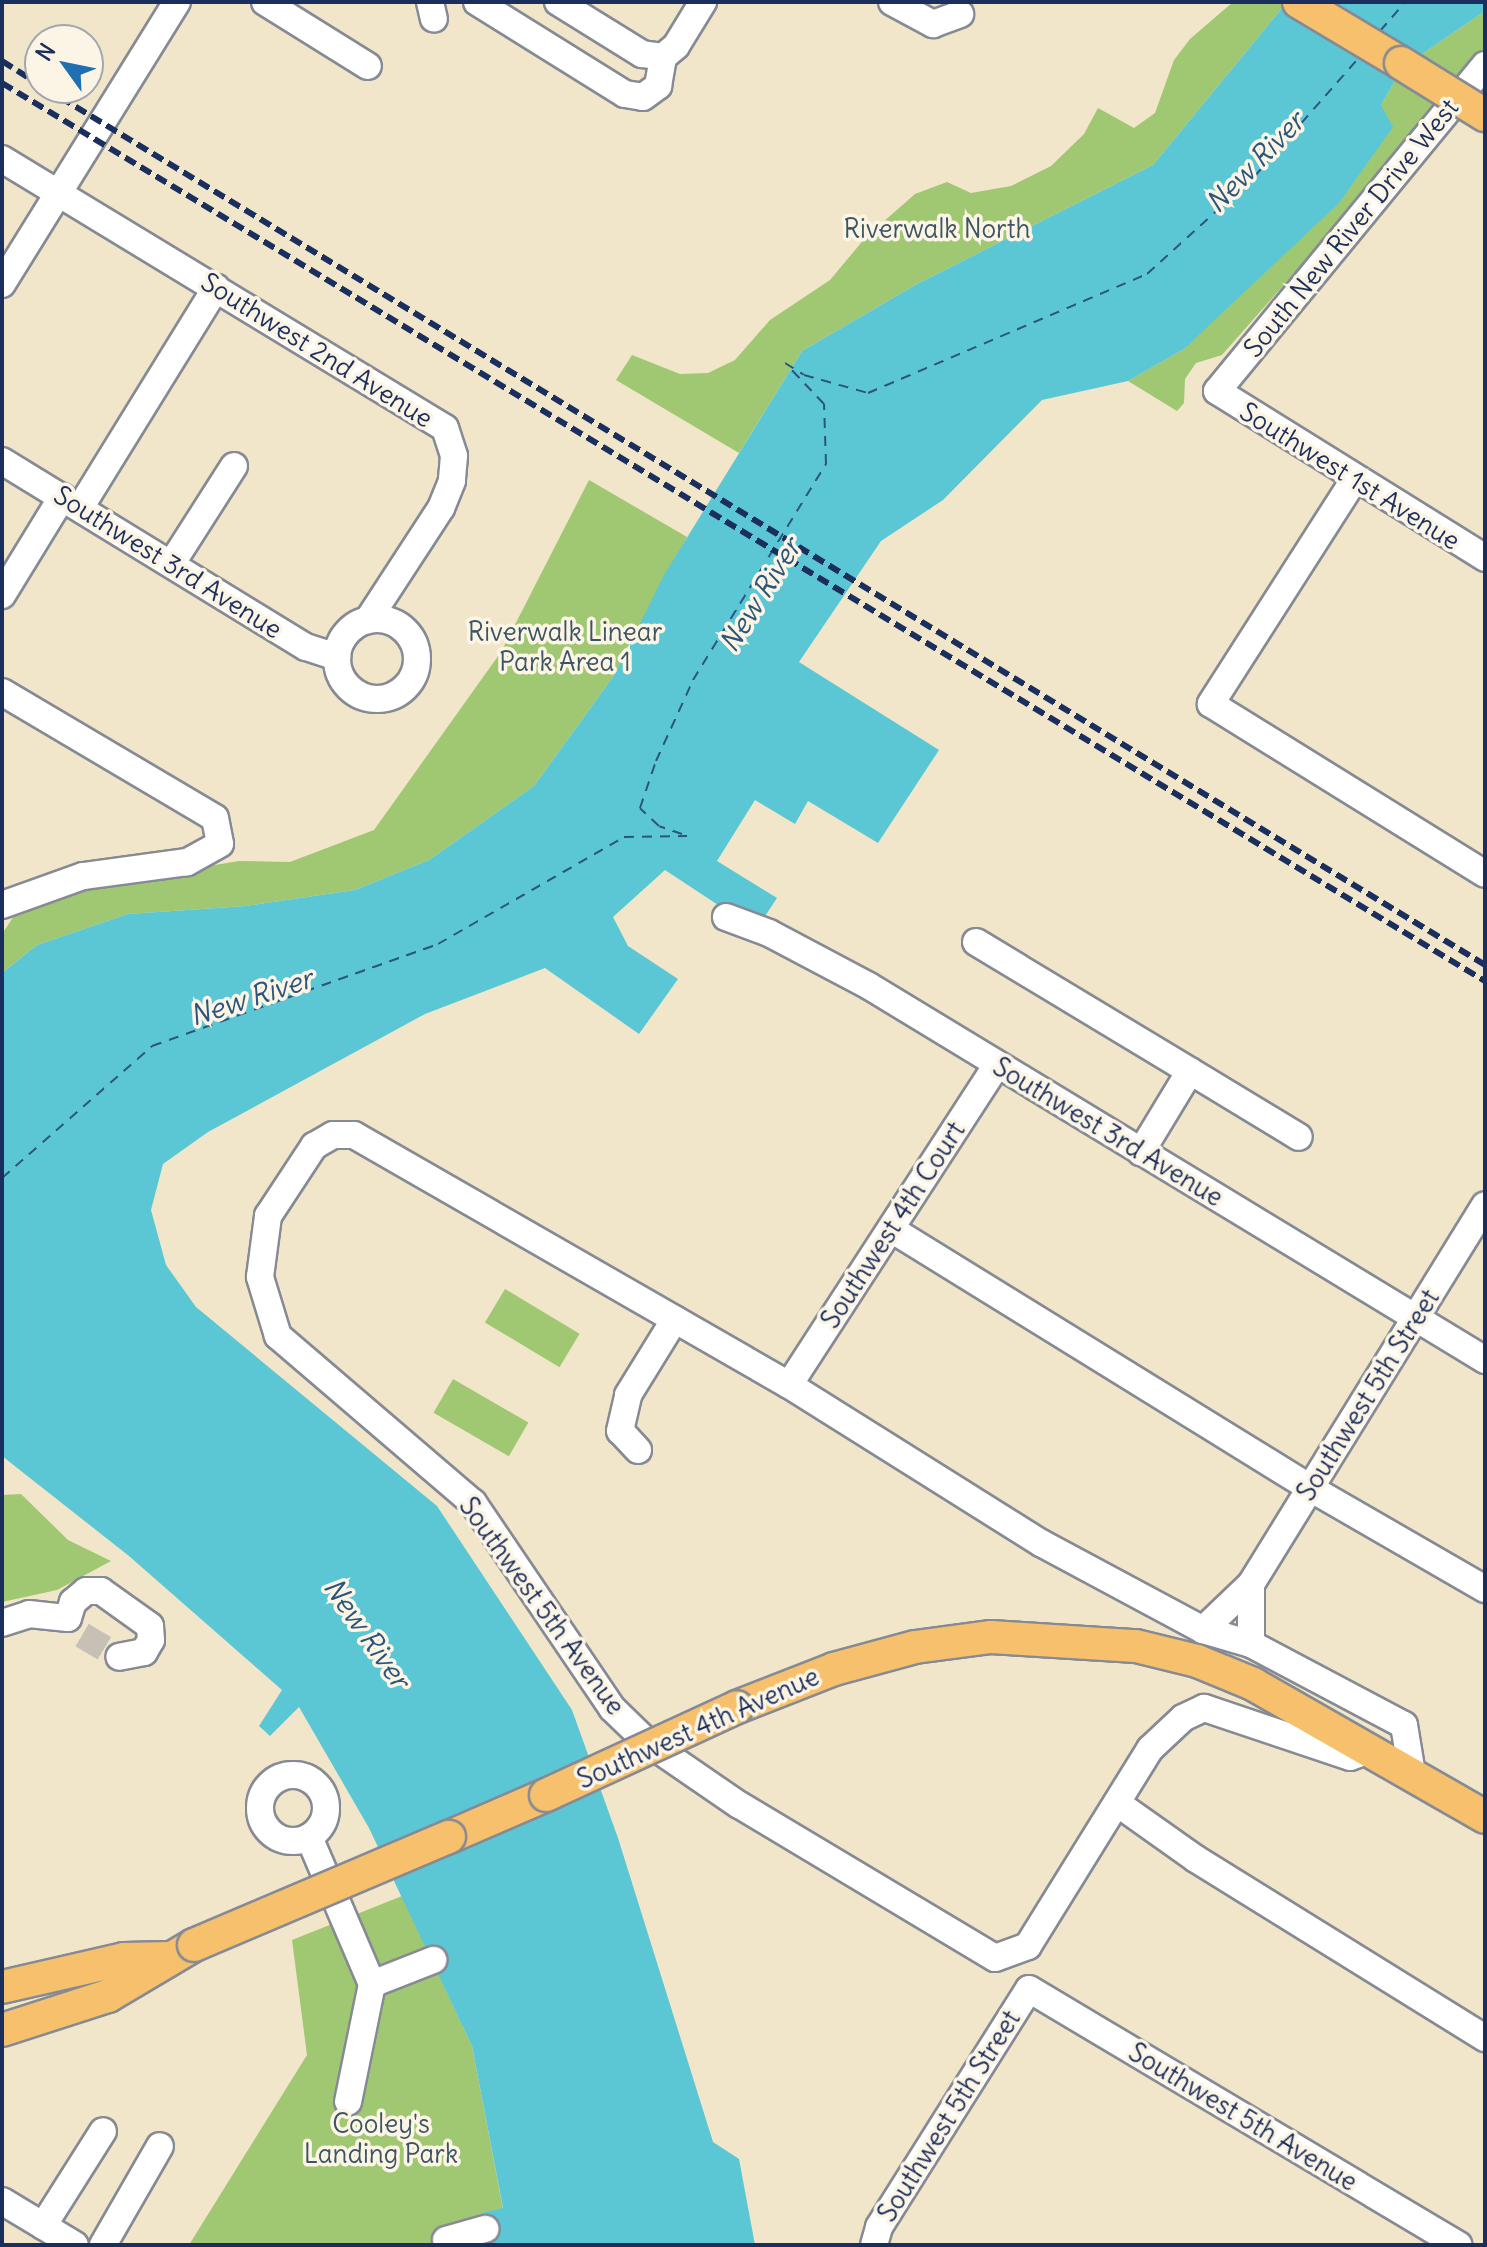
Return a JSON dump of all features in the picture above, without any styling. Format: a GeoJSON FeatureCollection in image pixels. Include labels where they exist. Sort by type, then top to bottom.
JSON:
{"type":"FeatureCollection","features":[{"type":"Feature","properties":{"kind":"main road"},"geometry":{"type":"LineString","coordinates":[[1299,2],[1485,115]]}},
{"type":"Feature","properties":{"kind":"main road","name":"Southwest 4th Avenue"},"geometry":{"type":"LineString","coordinates":[[2,2030],[108,1996],[184,1951],[737,1707],[834,1669],[915,1647],[991,1637],[1070,1638],[1136,1646],[1197,1661],[1253,1684],[1485,1817]]}},
{"type":"Feature","properties":{"kind":"main road"},"geometry":{"type":"LineString","coordinates":[[2,1987],[124,1959],[184,1951]]}},
{"type":"Feature","properties":{"kind":"street"},"geometry":{"type":"LineString","coordinates":[[2,284],[177,2]]}},
{"type":"Feature","properties":{"kind":"street"},"geometry":{"type":"LineString","coordinates":[[265,2],[368,66]]}},
{"type":"Feature","properties":{"kind":"street"},"geometry":{"type":"LineString","coordinates":[[477,2],[625,94],[643,97],[658,86],[663,57],[676,46],[703,2]]}},
{"type":"Feature","properties":{"kind":"street"},"geometry":{"type":"LineString","coordinates":[[558,2],[642,54],[663,57]]}},
{"type":"Feature","properties":{"kind":"street"},"geometry":{"type":"LineString","coordinates":[[892,2],[933,24],[960,14]]}},
{"type":"Feature","properties":{"kind":"street","name":"South New River Drive West"},"geometry":{"type":"LineString","coordinates":[[1217,391],[1485,65]]}},
{"type":"Feature","properties":{"kind":"street","name":"Southwest 2nd Avenue"},"geometry":{"type":"LineString","coordinates":[[2,159],[445,428],[454,456],[452,481],[441,508],[368,620]]}},
{"type":"Feature","properties":{"kind":"street"},"geometry":{"type":"LineString","coordinates":[[2,595],[71,502],[216,288]]}},
{"type":"Feature","properties":{"kind":"street","name":"Southwest 1st Avenue"},"geometry":{"type":"LineString","coordinates":[[1217,391],[1354,480],[1485,558]]}},
{"type":"Feature","properties":{"kind":"street","name":"Southwest 3rd Avenue"},"geometry":{"type":"LineString","coordinates":[[2,461],[306,647],[337,657]]}},
{"type":"Feature","properties":{"kind":"street"},"geometry":{"type":"LineString","coordinates":[[172,563],[234,466]]}},
{"type":"Feature","properties":{"kind":"street"},"geometry":{"type":"LineString","coordinates":[[1354,480],[1211,704],[1485,874]]}},
{"type":"Feature","properties":{"kind":"street"},"geometry":{"type":"LineString","coordinates":[[368,620],[394,623],[413,641],[416,653],[412,679],[392,696],[365,697],[344,682],[337,657],[346,634],[368,620]]}},
{"type":"Feature","properties":{"kind":"street"},"geometry":{"type":"LineString","coordinates":[[2,692],[215,818],[220,844],[187,862],[83,876],[2,905]]}},
{"type":"Feature","properties":{"kind":"street","name":"Southwest 3rd Avenue"},"geometry":{"type":"LineString","coordinates":[[726,917],[769,933],[869,986],[1485,1360]]}},
{"type":"Feature","properties":{"kind":"street"},"geometry":{"type":"LineString","coordinates":[[976,942],[1299,1137]]}},
{"type":"Feature","properties":{"kind":"street","name":"Southwest 4th Court"},"geometry":{"type":"LineString","coordinates":[[789,1385],[997,1065]]}},
{"type":"Feature","properties":{"kind":"street"},"geometry":{"type":"LineString","coordinates":[[1141,1152],[1190,1071]]}},
{"type":"Feature","properties":{"kind":"street","name":"Southwest 5th Avenue"},"geometry":{"type":"LineString","coordinates":[[675,1319],[354,1135],[333,1135],[314,1146],[290,1175],[268,1216],[260,1277],[278,1336],[473,1503],[612,1708],[646,1741],[776,1827],[995,1958],[1028,1946],[1117,1803]]}},
{"type":"Feature","properties":{"kind":"street","name":"Southwest 5th Street"},"geometry":{"type":"LineString","coordinates":[[1203,1630],[1251,1584],[1485,1205]]}},
{"type":"Feature","properties":{"kind":"street"},"geometry":{"type":"LineString","coordinates":[[891,1229],[1310,1488],[1485,1589]]}},
{"type":"Feature","properties":{"kind":"street"},"geometry":{"type":"LineString","coordinates":[[638,1450],[620,1431],[628,1395],[675,1319],[789,1385],[988,1510],[1203,1630],[1251,1644],[1404,1725],[1412,1774]]}},
{"type":"Feature","properties":{"kind":"street"},"geometry":{"type":"LineString","coordinates":[[1251,1584],[1251,1644]]}},
{"type":"Feature","properties":{"kind":"street"},"geometry":{"type":"LineString","coordinates":[[2,1623],[29,1614],[75,1626],[73,1602],[86,1591],[101,1591],[143,1617],[151,1640],[144,1652],[119,1657]]}},
{"type":"Feature","properties":{"kind":"street"},"geometry":{"type":"LineString","coordinates":[[1370,1750],[1350,1757],[1204,1708],[1183,1718],[1150,1749],[1117,1803],[1196,1859],[1485,2038]]}},
{"type":"Feature","properties":{"kind":"street"},"geometry":{"type":"LineString","coordinates":[[309,1837],[372,1984],[348,2102]]}},
{"type":"Feature","properties":{"kind":"street"},"geometry":{"type":"LineString","coordinates":[[372,1984],[433,1960]]}},
{"type":"Feature","properties":{"kind":"street","name":"Southwest 5th Avenue"},"geometry":{"type":"LineString","coordinates":[[1029,1989],[1458,2245]]}},
{"type":"Feature","properties":{"kind":"street","name":"Southwest 5th Street"},"geometry":{"type":"LineString","coordinates":[[874,2245],[879,2227],[1029,1989]]}},
{"type":"Feature","properties":{"kind":"street"},"geometry":{"type":"LineString","coordinates":[[43,2226],[103,2131]]}},
{"type":"Feature","properties":{"kind":"street"},"geometry":{"type":"LineString","coordinates":[[103,2245],[160,2146]]}},
{"type":"Feature","properties":{"kind":"street"},"geometry":{"type":"LineString","coordinates":[[2,2201],[75,2245]]}},
{"type":"Feature","properties":{"kind":"street"},"geometry":{"type":"LineString","coordinates":[[446,2240],[485,2229]]}},
{"type":"Feature","properties":{"kind":"green space","name":"Riverwalk North"},"geometry":{"type":"Polygon","coordinates":[[[1233,2],[1287,2],[1153,165],[917,284],[802,351],[739,453],[616,380],[632,355],[680,374],[708,373],[735,360],[770,320],[830,280],[866,237],[915,194],[947,182],[971,193],[1011,186],[1051,166],[1084,134],[1098,108],[1134,128],[1155,113],[1174,60],[1190,39],[1233,2]]]}},
{"type":"Feature","properties":{"kind":"green space"},"geometry":{"type":"Polygon","coordinates":[[[1485,11],[1485,56],[1222,355],[1196,363],[1185,379],[1184,403],[1177,411],[1128,381],[1184,349],[1381,105],[1403,67],[1485,11]]]}},
{"type":"Feature","properties":{"kind":"green space","name":"Riverwalk Linear Park Area 1"},"geometry":{"type":"Polygon","coordinates":[[[589,480],[687,537],[615,674],[534,786],[429,860],[355,890],[246,906],[128,914],[37,945],[2,973],[2,934],[16,913],[79,889],[143,877],[239,861],[290,862],[374,830],[501,652],[589,480]]]}},
{"type":"Feature","properties":{"kind":"green space"},"geometry":{"type":"Polygon","coordinates":[[[505,1289],[580,1334],[559,1367],[485,1322],[505,1289]]]}},
{"type":"Feature","properties":{"kind":"green space"},"geometry":{"type":"Polygon","coordinates":[[[453,1379],[528,1422],[509,1456],[433,1413],[453,1379]]]}},
{"type":"Feature","properties":{"kind":"green space"},"geometry":{"type":"Polygon","coordinates":[[[21,1494],[68,1540],[111,1561],[57,1590],[2,1602],[2,1495],[21,1494]]]}},
{"type":"Feature","properties":{"kind":"green space","name":"Cooley's Landing Park"},"geometry":{"type":"Polygon","coordinates":[[[402,1896],[472,2046],[503,2209],[481,2213],[488,2245],[189,2245],[307,2055],[292,1940],[402,1896]]]}},
{"type":"Feature","properties":{"kind":"water","name":"New River"},"geometry":{"type":"Polygon","coordinates":[[[1287,2],[1485,2],[1485,11],[1403,67],[1381,105],[1393,127],[1339,203],[1184,349],[1128,381],[1042,400],[943,500],[881,541],[799,662],[939,750],[878,843],[808,801],[795,824],[755,800],[717,861],[777,898],[756,930],[665,870],[613,917],[628,946],[678,979],[639,1034],[545,968],[425,1014],[208,1132],[163,1164],[151,1210],[166,1265],[196,1307],[437,1506],[572,1710],[618,1838],[713,2142],[739,2159],[755,2245],[488,2245],[481,2213],[503,2208],[472,2046],[369,1828],[299,1707],[270,1736],[259,1726],[282,1690],[129,1556],[2,1456],[2,973],[37,945],[128,914],[246,906],[355,890],[429,860],[534,786],[615,674],[664,575],[802,351],[917,284],[1153,165],[1287,2]]]}},
{"type":"Feature","properties":{"kind":"ferry route"},"geometry":{"type":"LineString","coordinates":[[1380,31],[1405,2]]}},
{"type":"Feature","properties":{"kind":"ferry route"},"geometry":{"type":"LineString","coordinates":[[785,363],[804,375],[868,393],[1147,274],[1254,177],[1361,55]]}},
{"type":"Feature","properties":{"kind":"ferry route"},"geometry":{"type":"LineString","coordinates":[[682,834],[659,826],[640,808],[656,761],[693,680],[826,464],[824,404],[789,367]]}},
{"type":"Feature","properties":{"kind":"ferry route"},"geometry":{"type":"LineString","coordinates":[[2,1178],[152,1046],[438,944],[624,837],[687,836]]}},
{"type":"Feature","properties":{"kind":"tunnel"},"geometry":{"type":"LineString","coordinates":[[82,1635],[119,1657]]}},
{"type":"Feature","properties":{"kind":"railway"},"geometry":{"type":"LineString","coordinates":[[2,61],[24,75]]}},
{"type":"Feature","properties":{"kind":"railway"},"geometry":{"type":"LineString","coordinates":[[2,83],[1485,981]]}},
{"type":"Feature","properties":{"kind":"railway"},"geometry":{"type":"LineString","coordinates":[[71,104],[1485,965]]}}]}
